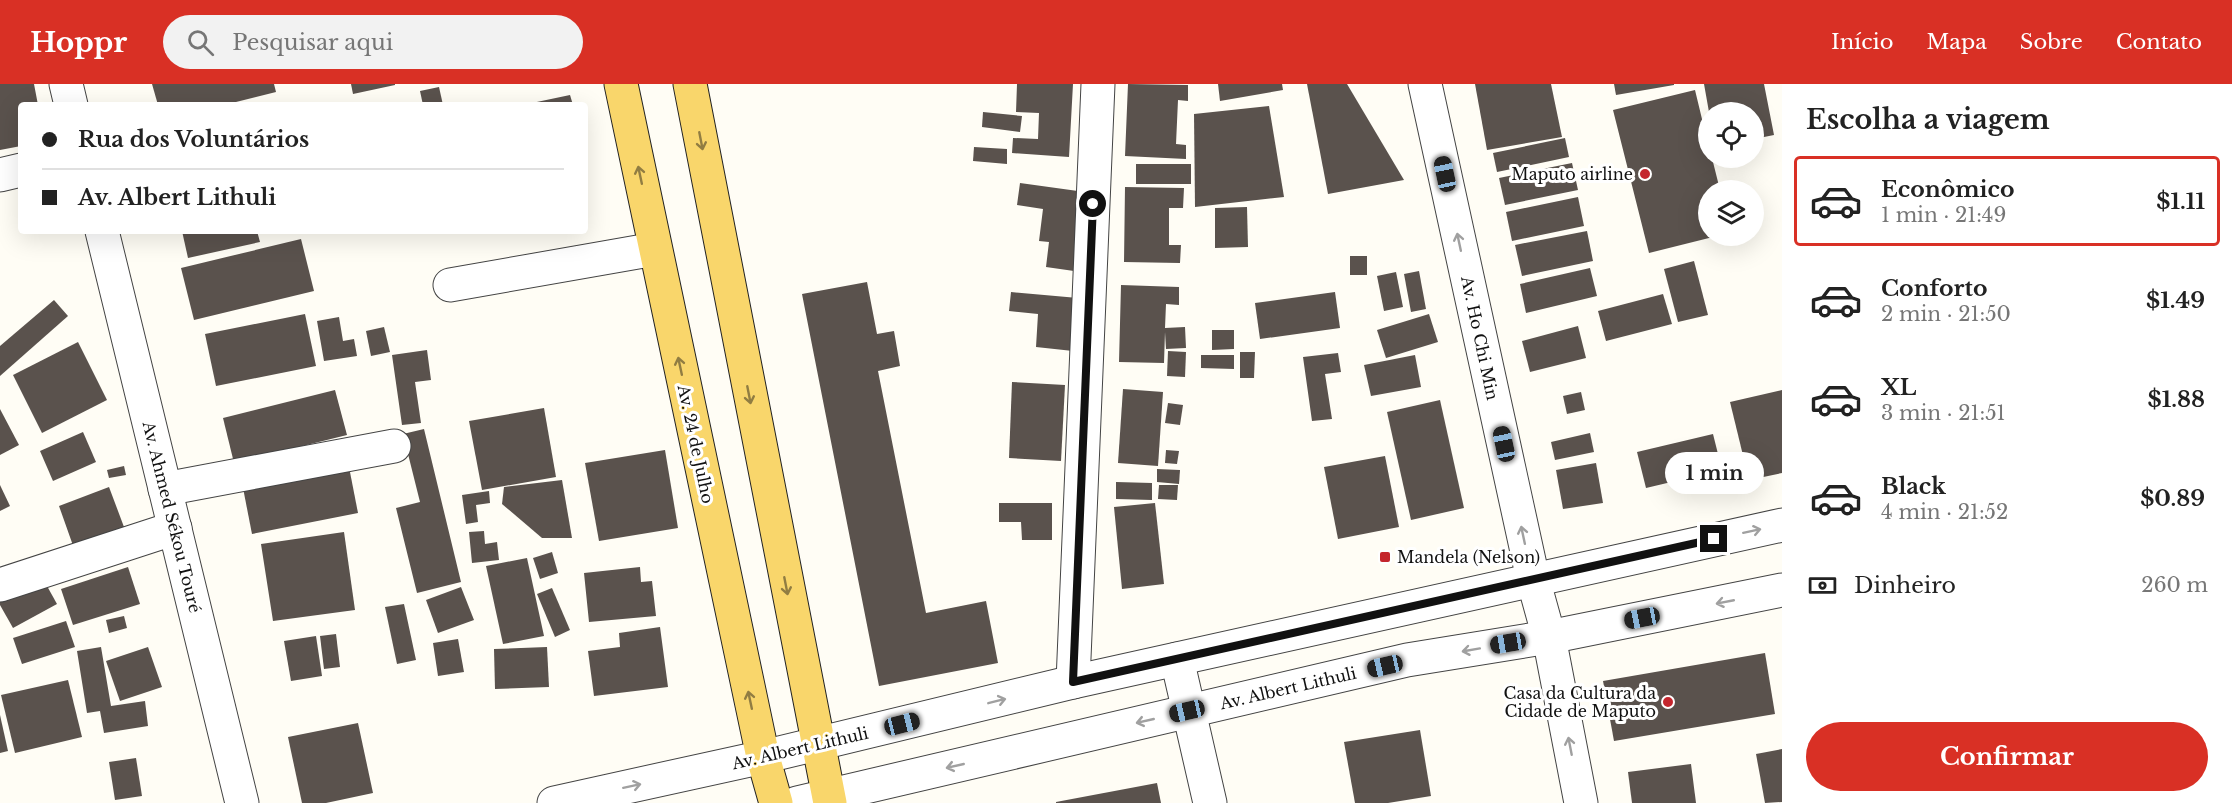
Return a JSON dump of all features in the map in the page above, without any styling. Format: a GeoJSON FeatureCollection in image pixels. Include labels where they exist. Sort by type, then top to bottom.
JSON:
{"type":"FeatureCollection","features":[{"type":"Feature","properties":{"kind":"main road","name":"Av. 24 de Julho"},"geometry":{"type":"LineString","coordinates":[[621,84],[763,758],[776,803]]}},
{"type":"Feature","properties":{"kind":"main road"},"geometry":{"type":"LineString","coordinates":[[690,84],[829,799]]}},
{"type":"Feature","properties":{"kind":"street"},"geometry":{"type":"LineString","coordinates":[[66,84],[70,102]]}},
{"type":"Feature","properties":{"kind":"street"},"geometry":{"type":"LineString","coordinates":[[1073,682],[1098,84]]}},
{"type":"Feature","properties":{"kind":"street","name":"Av. Ho Chi Min"},"geometry":{"type":"LineString","coordinates":[[1425,84],[1533,579],[1549,637],[1581,803]]}},
{"type":"Feature","properties":{"kind":"street"},"geometry":{"type":"LineString","coordinates":[[0,175],[18,171]]}},
{"type":"Feature","properties":{"kind":"street","name":"Av. Ahmed Sékou Touré"},"geometry":{"type":"LineString","coordinates":[[103,234],[242,803]]}},
{"type":"Feature","properties":{"kind":"street"},"geometry":{"type":"LineString","coordinates":[[450,285],[655,249]]}},
{"type":"Feature","properties":{"kind":"street"},"geometry":{"type":"LineString","coordinates":[[165,489],[394,446]]}},
{"type":"Feature","properties":{"kind":"street","name":"Av. Albert Lithuli"},"geometry":{"type":"LineString","coordinates":[[554,803],[763,758],[1073,682],[1782,525]]}},
{"type":"Feature","properties":{"kind":"street"},"geometry":{"type":"LineString","coordinates":[[0,585],[175,528]]}},
{"type":"Feature","properties":{"kind":"street","name":"Av. Albert Lithuli"},"geometry":{"type":"LineString","coordinates":[[797,803],[829,799],[1187,711],[1407,660],[1549,637],[1782,590]]}},
{"type":"Feature","properties":{"kind":"street"},"geometry":{"type":"LineString","coordinates":[[1177,659],[1187,711],[1210,803]]}},
{"type":"Feature","properties":{"kind":"building"},"geometry":{"type":"Polygon","coordinates":[[[0,84],[34,84],[37,102],[18,102],[18,147],[0,150],[0,84]]]}},
{"type":"Feature","properties":{"kind":"building"},"geometry":{"type":"Polygon","coordinates":[[[152,84],[274,84],[276,92],[236,102],[157,102],[152,84]]]}},
{"type":"Feature","properties":{"kind":"building"},"geometry":{"type":"Polygon","coordinates":[[[351,84],[395,84],[395,85],[353,94],[351,84]]]}},
{"type":"Feature","properties":{"kind":"building"},"geometry":{"type":"Polygon","coordinates":[[[1017,84],[1073,84],[1069,157],[1012,153],[1013,138],[1038,139],[1039,113],[1016,112],[1017,84]]]}},
{"type":"Feature","properties":{"kind":"building"},"geometry":{"type":"Polygon","coordinates":[[[1128,84],[1188,85],[1188,101],[1178,100],[1176,144],[1186,145],[1186,159],[1125,156],[1128,84]]]}},
{"type":"Feature","properties":{"kind":"building"},"geometry":{"type":"Polygon","coordinates":[[[1218,84],[1282,84],[1283,90],[1220,101],[1218,84]]]}},
{"type":"Feature","properties":{"kind":"building"},"geometry":{"type":"Polygon","coordinates":[[[1307,84],[1347,84],[1404,180],[1328,194],[1307,84]]]}},
{"type":"Feature","properties":{"kind":"building"},"geometry":{"type":"Polygon","coordinates":[[[1475,84],[1551,84],[1562,137],[1487,150],[1475,84]]]}},
{"type":"Feature","properties":{"kind":"building"},"geometry":{"type":"Polygon","coordinates":[[[1614,84],[1674,84],[1674,85],[1616,95],[1614,84]]]}},
{"type":"Feature","properties":{"kind":"building"},"geometry":{"type":"Polygon","coordinates":[[[1704,84],[1764,84],[1774,135],[1764,137],[1764,102],[1707,102],[1704,84]]]}},
{"type":"Feature","properties":{"kind":"building"},"geometry":{"type":"Polygon","coordinates":[[[439,87],[442,102],[422,102],[420,91],[439,87]]]}},
{"type":"Feature","properties":{"kind":"building"},"geometry":{"type":"Polygon","coordinates":[[[1695,90],[1698,102],[1698,168],[1714,168],[1718,180],[1698,180],[1698,241],[1649,253],[1613,110],[1695,90]]]}},
{"type":"Feature","properties":{"kind":"building"},"geometry":{"type":"Polygon","coordinates":[[[570,95],[572,102],[537,102],[570,95]]]}},
{"type":"Feature","properties":{"kind":"building"},"geometry":{"type":"Polygon","coordinates":[[[1269,106],[1284,197],[1195,207],[1194,114],[1269,106]]]}},
{"type":"Feature","properties":{"kind":"building"},"geometry":{"type":"Polygon","coordinates":[[[983,112],[1022,116],[1020,132],[982,127],[983,112]]]}},
{"type":"Feature","properties":{"kind":"building"},"geometry":{"type":"Polygon","coordinates":[[[1565,138],[1569,157],[1497,172],[1493,153],[1565,138]]]}},
{"type":"Feature","properties":{"kind":"building"},"geometry":{"type":"Polygon","coordinates":[[[974,147],[1007,149],[1007,164],[973,161],[974,147]]]}},
{"type":"Feature","properties":{"kind":"building"},"geometry":{"type":"Polygon","coordinates":[[[1572,163],[1578,190],[1505,205],[1499,178],[1572,163]]]}},
{"type":"Feature","properties":{"kind":"building"},"geometry":{"type":"Polygon","coordinates":[[[1136,164],[1191,164],[1191,184],[1136,184],[1136,164]]]}},
{"type":"Feature","properties":{"kind":"building"},"geometry":{"type":"Polygon","coordinates":[[[1020,183],[1085,192],[1074,271],[1046,267],[1049,242],[1039,241],[1043,209],[1017,205],[1020,183]]]}},
{"type":"Feature","properties":{"kind":"building"},"geometry":{"type":"Polygon","coordinates":[[[1125,187],[1184,188],[1183,208],[1169,208],[1169,245],[1181,245],[1180,263],[1124,262],[1125,187]]]}},
{"type":"Feature","properties":{"kind":"building"},"geometry":{"type":"Polygon","coordinates":[[[1578,197],[1584,226],[1512,241],[1506,212],[1578,197]]]}},
{"type":"Feature","properties":{"kind":"building"},"geometry":{"type":"Polygon","coordinates":[[[1247,207],[1248,247],[1215,248],[1215,208],[1247,207]]]}},
{"type":"Feature","properties":{"kind":"building"},"geometry":{"type":"Polygon","coordinates":[[[1587,231],[1593,261],[1522,276],[1515,245],[1587,231]]]}},
{"type":"Feature","properties":{"kind":"building"},"geometry":{"type":"Polygon","coordinates":[[[183,234],[258,234],[260,242],[188,258],[183,234]]]}},
{"type":"Feature","properties":{"kind":"building"},"geometry":{"type":"Polygon","coordinates":[[[301,239],[314,291],[194,320],[181,268],[301,239]]]}},
{"type":"Feature","properties":{"kind":"building"},"geometry":{"type":"Polygon","coordinates":[[[1350,256],[1367,256],[1367,275],[1350,275],[1350,256]]]}},
{"type":"Feature","properties":{"kind":"building"},"geometry":{"type":"Polygon","coordinates":[[[1694,261],[1708,315],[1678,322],[1664,269],[1694,261]]]}},
{"type":"Feature","properties":{"kind":"building"},"geometry":{"type":"Polygon","coordinates":[[[1590,268],[1597,296],[1526,313],[1520,284],[1590,268]]]}},
{"type":"Feature","properties":{"kind":"building"},"geometry":{"type":"Polygon","coordinates":[[[1419,271],[1426,309],[1411,312],[1404,274],[1419,271]]]}},
{"type":"Feature","properties":{"kind":"building"},"geometry":{"type":"Polygon","coordinates":[[[1396,272],[1403,307],[1384,311],[1377,276],[1396,272]]]}},
{"type":"Feature","properties":{"kind":"building"},"geometry":{"type":"Polygon","coordinates":[[[867,282],[877,334],[894,331],[900,366],[878,371],[926,613],[986,601],[998,663],[879,686],[802,294],[867,282]]]}},
{"type":"Feature","properties":{"kind":"building"},"geometry":{"type":"Polygon","coordinates":[[[1121,285],[1179,287],[1179,305],[1166,304],[1165,328],[1185,327],[1186,348],[1166,349],[1165,332],[1164,363],[1119,362],[1121,285]]]}},
{"type":"Feature","properties":{"kind":"building"},"geometry":{"type":"Polygon","coordinates":[[[1011,292],[1078,298],[1073,351],[1036,347],[1038,314],[1009,311],[1011,292]]]}},
{"type":"Feature","properties":{"kind":"building"},"geometry":{"type":"Polygon","coordinates":[[[1335,292],[1340,328],[1260,339],[1255,303],[1335,292]]]}},
{"type":"Feature","properties":{"kind":"building"},"geometry":{"type":"Polygon","coordinates":[[[1663,294],[1672,324],[1606,341],[1598,311],[1663,294]]]}},
{"type":"Feature","properties":{"kind":"building"},"geometry":{"type":"Polygon","coordinates":[[[54,300],[68,316],[0,376],[0,346],[54,300]]]}},
{"type":"Feature","properties":{"kind":"building"},"geometry":{"type":"Polygon","coordinates":[[[305,314],[316,366],[216,386],[205,334],[305,314]]]}},
{"type":"Feature","properties":{"kind":"building"},"geometry":{"type":"Polygon","coordinates":[[[1429,314],[1438,342],[1386,358],[1377,330],[1429,314]]]}},
{"type":"Feature","properties":{"kind":"building"},"geometry":{"type":"Polygon","coordinates":[[[339,317],[343,341],[354,339],[357,356],[324,361],[317,321],[339,317]]]}},
{"type":"Feature","properties":{"kind":"building"},"geometry":{"type":"Polygon","coordinates":[[[1578,326],[1586,358],[1530,372],[1522,341],[1578,326]]]}},
{"type":"Feature","properties":{"kind":"building"},"geometry":{"type":"Polygon","coordinates":[[[384,327],[390,352],[371,356],[366,331],[384,327]]]}},
{"type":"Feature","properties":{"kind":"building"},"geometry":{"type":"Polygon","coordinates":[[[1212,330],[1234,330],[1234,349],[1212,350],[1212,330]]]}},
{"type":"Feature","properties":{"kind":"building"},"geometry":{"type":"Polygon","coordinates":[[[78,342],[107,400],[42,433],[13,375],[78,342]]]}},
{"type":"Feature","properties":{"kind":"building"},"geometry":{"type":"Polygon","coordinates":[[[427,350],[431,380],[415,382],[421,423],[402,425],[392,355],[427,350]]]}},
{"type":"Feature","properties":{"kind":"building"},"geometry":{"type":"Polygon","coordinates":[[[1168,351],[1186,352],[1185,377],[1167,376],[1168,351]]]}},
{"type":"Feature","properties":{"kind":"building"},"geometry":{"type":"Polygon","coordinates":[[[1240,352],[1255,352],[1254,378],[1240,378],[1240,352]]]}},
{"type":"Feature","properties":{"kind":"building"},"geometry":{"type":"Polygon","coordinates":[[[1338,353],[1341,372],[1325,374],[1332,419],[1312,421],[1303,357],[1338,353]]]}},
{"type":"Feature","properties":{"kind":"building"},"geometry":{"type":"Polygon","coordinates":[[[1201,355],[1234,355],[1234,369],[1201,368],[1201,355]]]}},
{"type":"Feature","properties":{"kind":"building"},"geometry":{"type":"Polygon","coordinates":[[[1415,355],[1421,387],[1371,396],[1364,365],[1415,355]]]}},
{"type":"Feature","properties":{"kind":"building"},"geometry":{"type":"Polygon","coordinates":[[[1012,382],[1065,385],[1061,461],[1009,458],[1012,382]]]}},
{"type":"Feature","properties":{"kind":"building"},"geometry":{"type":"Polygon","coordinates":[[[1123,389],[1163,392],[1158,466],[1118,463],[1123,389]]]}},
{"type":"Feature","properties":{"kind":"building"},"geometry":{"type":"Polygon","coordinates":[[[335,390],[347,435],[234,463],[223,418],[335,390]]]}},
{"type":"Feature","properties":{"kind":"building"},"geometry":{"type":"Polygon","coordinates":[[[1782,390],[1782,473],[1749,480],[1730,402],[1782,390]]]}},
{"type":"Feature","properties":{"kind":"building"},"geometry":{"type":"Polygon","coordinates":[[[1581,392],[1585,410],[1567,414],[1563,396],[1581,392]]]}},
{"type":"Feature","properties":{"kind":"building"},"geometry":{"type":"Polygon","coordinates":[[[1440,400],[1464,508],[1411,520],[1387,412],[1440,400]]]}},
{"type":"Feature","properties":{"kind":"building"},"geometry":{"type":"Polygon","coordinates":[[[1168,403],[1183,405],[1180,425],[1165,423],[1168,403]]]}},
{"type":"Feature","properties":{"kind":"building"},"geometry":{"type":"Polygon","coordinates":[[[544,408],[556,477],[482,490],[469,421],[544,408]]]}},
{"type":"Feature","properties":{"kind":"building"},"geometry":{"type":"Polygon","coordinates":[[[0,409],[19,445],[0,455],[0,409]]]}},
{"type":"Feature","properties":{"kind":"building"},"geometry":{"type":"Polygon","coordinates":[[[424,429],[461,582],[417,593],[396,508],[420,502],[403,434],[424,429]]]}},
{"type":"Feature","properties":{"kind":"building"},"geometry":{"type":"Polygon","coordinates":[[[83,432],[96,462],[53,481],[40,451],[83,432]]]}},
{"type":"Feature","properties":{"kind":"building"},"geometry":{"type":"Polygon","coordinates":[[[1590,433],[1594,452],[1555,460],[1551,442],[1590,433]]]}},
{"type":"Feature","properties":{"kind":"building"},"geometry":{"type":"Polygon","coordinates":[[[1713,434],[1722,470],[1646,488],[1637,452],[1713,434]]]}},
{"type":"Feature","properties":{"kind":"building"},"geometry":{"type":"Polygon","coordinates":[[[665,450],[678,528],[599,541],[585,463],[665,450]]]}},
{"type":"Feature","properties":{"kind":"building"},"geometry":{"type":"Polygon","coordinates":[[[1166,450],[1179,451],[1177,464],[1165,463],[1166,450]]]}},
{"type":"Feature","properties":{"kind":"building"},"geometry":{"type":"Polygon","coordinates":[[[1385,456],[1399,527],[1338,539],[1324,467],[1385,456]]]}},
{"type":"Feature","properties":{"kind":"building"},"geometry":{"type":"Polygon","coordinates":[[[1596,463],[1603,503],[1563,509],[1556,470],[1596,463]]]}},
{"type":"Feature","properties":{"kind":"building"},"geometry":{"type":"Polygon","coordinates":[[[124,466],[126,475],[109,478],[107,470],[124,466]]]}},
{"type":"Feature","properties":{"kind":"building"},"geometry":{"type":"Polygon","coordinates":[[[349,467],[358,513],[252,534],[243,488],[349,467]]]}},
{"type":"Feature","properties":{"kind":"building"},"geometry":{"type":"Polygon","coordinates":[[[1157,469],[1180,470],[1179,484],[1157,482],[1157,469]]]}},
{"type":"Feature","properties":{"kind":"building"},"geometry":{"type":"Polygon","coordinates":[[[562,480],[572,538],[542,538],[502,504],[504,487],[562,480]]]}},
{"type":"Feature","properties":{"kind":"building"},"geometry":{"type":"Polygon","coordinates":[[[1116,482],[1152,483],[1152,500],[1116,499],[1116,482]]]}},
{"type":"Feature","properties":{"kind":"building"},"geometry":{"type":"Polygon","coordinates":[[[0,485],[10,506],[0,511],[0,485]]]}},
{"type":"Feature","properties":{"kind":"building"},"geometry":{"type":"Polygon","coordinates":[[[1159,485],[1178,485],[1177,500],[1158,499],[1159,485]]]}},
{"type":"Feature","properties":{"kind":"building"},"geometry":{"type":"Polygon","coordinates":[[[109,487],[127,535],[76,554],[59,506],[109,487]]]}},
{"type":"Feature","properties":{"kind":"building"},"geometry":{"type":"Polygon","coordinates":[[[489,491],[490,503],[476,505],[478,522],[466,524],[462,495],[489,491]]]}},
{"type":"Feature","properties":{"kind":"building"},"geometry":{"type":"Polygon","coordinates":[[[999,503],[1052,503],[1052,540],[1022,540],[1021,522],[999,522],[999,503]]]}},
{"type":"Feature","properties":{"kind":"building"},"geometry":{"type":"Polygon","coordinates":[[[1155,503],[1164,584],[1122,589],[1114,507],[1155,503]]]}},
{"type":"Feature","properties":{"kind":"building"},"geometry":{"type":"Polygon","coordinates":[[[484,531],[485,544],[497,542],[499,560],[472,563],[469,532],[484,531]]]}},
{"type":"Feature","properties":{"kind":"building"},"geometry":{"type":"Polygon","coordinates":[[[344,532],[355,610],[273,621],[261,544],[344,532]]]}},
{"type":"Feature","properties":{"kind":"building"},"geometry":{"type":"Polygon","coordinates":[[[552,552],[558,573],[540,579],[533,558],[552,552]]]}},
{"type":"Feature","properties":{"kind":"building"},"geometry":{"type":"Polygon","coordinates":[[[527,558],[544,636],[503,644],[486,566],[527,558]]]}},
{"type":"Feature","properties":{"kind":"building"},"geometry":{"type":"Polygon","coordinates":[[[128,567],[140,604],[73,625],[61,589],[128,567]]]}},
{"type":"Feature","properties":{"kind":"building"},"geometry":{"type":"Polygon","coordinates":[[[640,567],[641,582],[652,581],[656,616],[589,622],[584,573],[640,567]]]}},
{"type":"Feature","properties":{"kind":"building"},"geometry":{"type":"Polygon","coordinates":[[[42,577],[57,604],[13,628],[0,605],[0,600],[42,577]]]}},
{"type":"Feature","properties":{"kind":"building"},"geometry":{"type":"Polygon","coordinates":[[[461,587],[474,620],[438,633],[426,600],[461,587]]]}},
{"type":"Feature","properties":{"kind":"building"},"geometry":{"type":"Polygon","coordinates":[[[552,588],[570,630],[555,637],[537,594],[552,588]]]}},
{"type":"Feature","properties":{"kind":"building"},"geometry":{"type":"Polygon","coordinates":[[[404,604],[416,660],[397,664],[385,607],[404,604]]]}},
{"type":"Feature","properties":{"kind":"building"},"geometry":{"type":"Polygon","coordinates":[[[124,616],[127,628],[109,633],[106,620],[124,616]]]}},
{"type":"Feature","properties":{"kind":"building"},"geometry":{"type":"Polygon","coordinates":[[[66,621],[75,647],[22,664],[13,638],[66,621]]]}},
{"type":"Feature","properties":{"kind":"building"},"geometry":{"type":"Polygon","coordinates":[[[660,627],[668,687],[594,696],[588,651],[620,647],[619,633],[660,627]]]}},
{"type":"Feature","properties":{"kind":"building"},"geometry":{"type":"Polygon","coordinates":[[[336,634],[340,667],[324,669],[320,636],[336,634]]]}},
{"type":"Feature","properties":{"kind":"building"},"geometry":{"type":"Polygon","coordinates":[[[316,636],[322,676],[291,681],[284,641],[316,636]]]}},
{"type":"Feature","properties":{"kind":"building"},"geometry":{"type":"Polygon","coordinates":[[[458,639],[464,672],[438,676],[433,643],[458,639]]]}},
{"type":"Feature","properties":{"kind":"building"},"geometry":{"type":"Polygon","coordinates":[[[101,647],[111,706],[145,701],[148,726],[104,733],[100,711],[87,713],[77,651],[101,647]]]}},
{"type":"Feature","properties":{"kind":"building"},"geometry":{"type":"Polygon","coordinates":[[[148,647],[162,687],[120,701],[106,661],[148,647]]]}},
{"type":"Feature","properties":{"kind":"building"},"geometry":{"type":"Polygon","coordinates":[[[547,647],[549,687],[495,689],[494,649],[547,647]]]}},
{"type":"Feature","properties":{"kind":"building"},"geometry":{"type":"Polygon","coordinates":[[[1765,653],[1775,714],[1614,741],[1603,681],[1765,653]]]}},
{"type":"Feature","properties":{"kind":"building"},"geometry":{"type":"Polygon","coordinates":[[[68,680],[82,737],[15,753],[1,695],[68,680]]]}},
{"type":"Feature","properties":{"kind":"building"},"geometry":{"type":"Polygon","coordinates":[[[0,715],[8,751],[0,753],[0,715]]]}},
{"type":"Feature","properties":{"kind":"building"},"geometry":{"type":"Polygon","coordinates":[[[358,723],[373,793],[326,803],[302,803],[288,737],[358,723]]]}},
{"type":"Feature","properties":{"kind":"building"},"geometry":{"type":"Polygon","coordinates":[[[1420,730],[1431,796],[1388,803],[1355,803],[1344,742],[1420,730]]]}},
{"type":"Feature","properties":{"kind":"building"},"geometry":{"type":"Polygon","coordinates":[[[1782,749],[1782,802],[1765,803],[1756,754],[1782,749]]]}},
{"type":"Feature","properties":{"kind":"building"},"geometry":{"type":"Polygon","coordinates":[[[136,758],[142,796],[115,800],[109,762],[136,758]]]}},
{"type":"Feature","properties":{"kind":"building"},"geometry":{"type":"Polygon","coordinates":[[[1691,764],[1696,803],[1632,803],[1628,772],[1691,764]]]}},
{"type":"Feature","properties":{"kind":"building"},"geometry":{"type":"Polygon","coordinates":[[[1157,783],[1161,803],[1056,803],[1056,802],[1157,783]]]}},
{"type":"Feature","properties":{"kind":"place","name":"Maputo airline"},"geometry":{"type":"Point","coordinates":[1645,174]}},
{"type":"Feature","properties":{"kind":"place","name":"Mandela (Nelson)"},"geometry":{"type":"Point","coordinates":[1385,557]}},
{"type":"Feature","properties":{"kind":"place","name":"Casa da Cultura da Cidade de Maputo"},"geometry":{"type":"Point","coordinates":[1668,702]}},
{"type":"Feature","properties":{"kind":"route"},"geometry":{"type":"LineString","coordinates":[[1093,204],[1073,682],[1714,539]]}}]}
